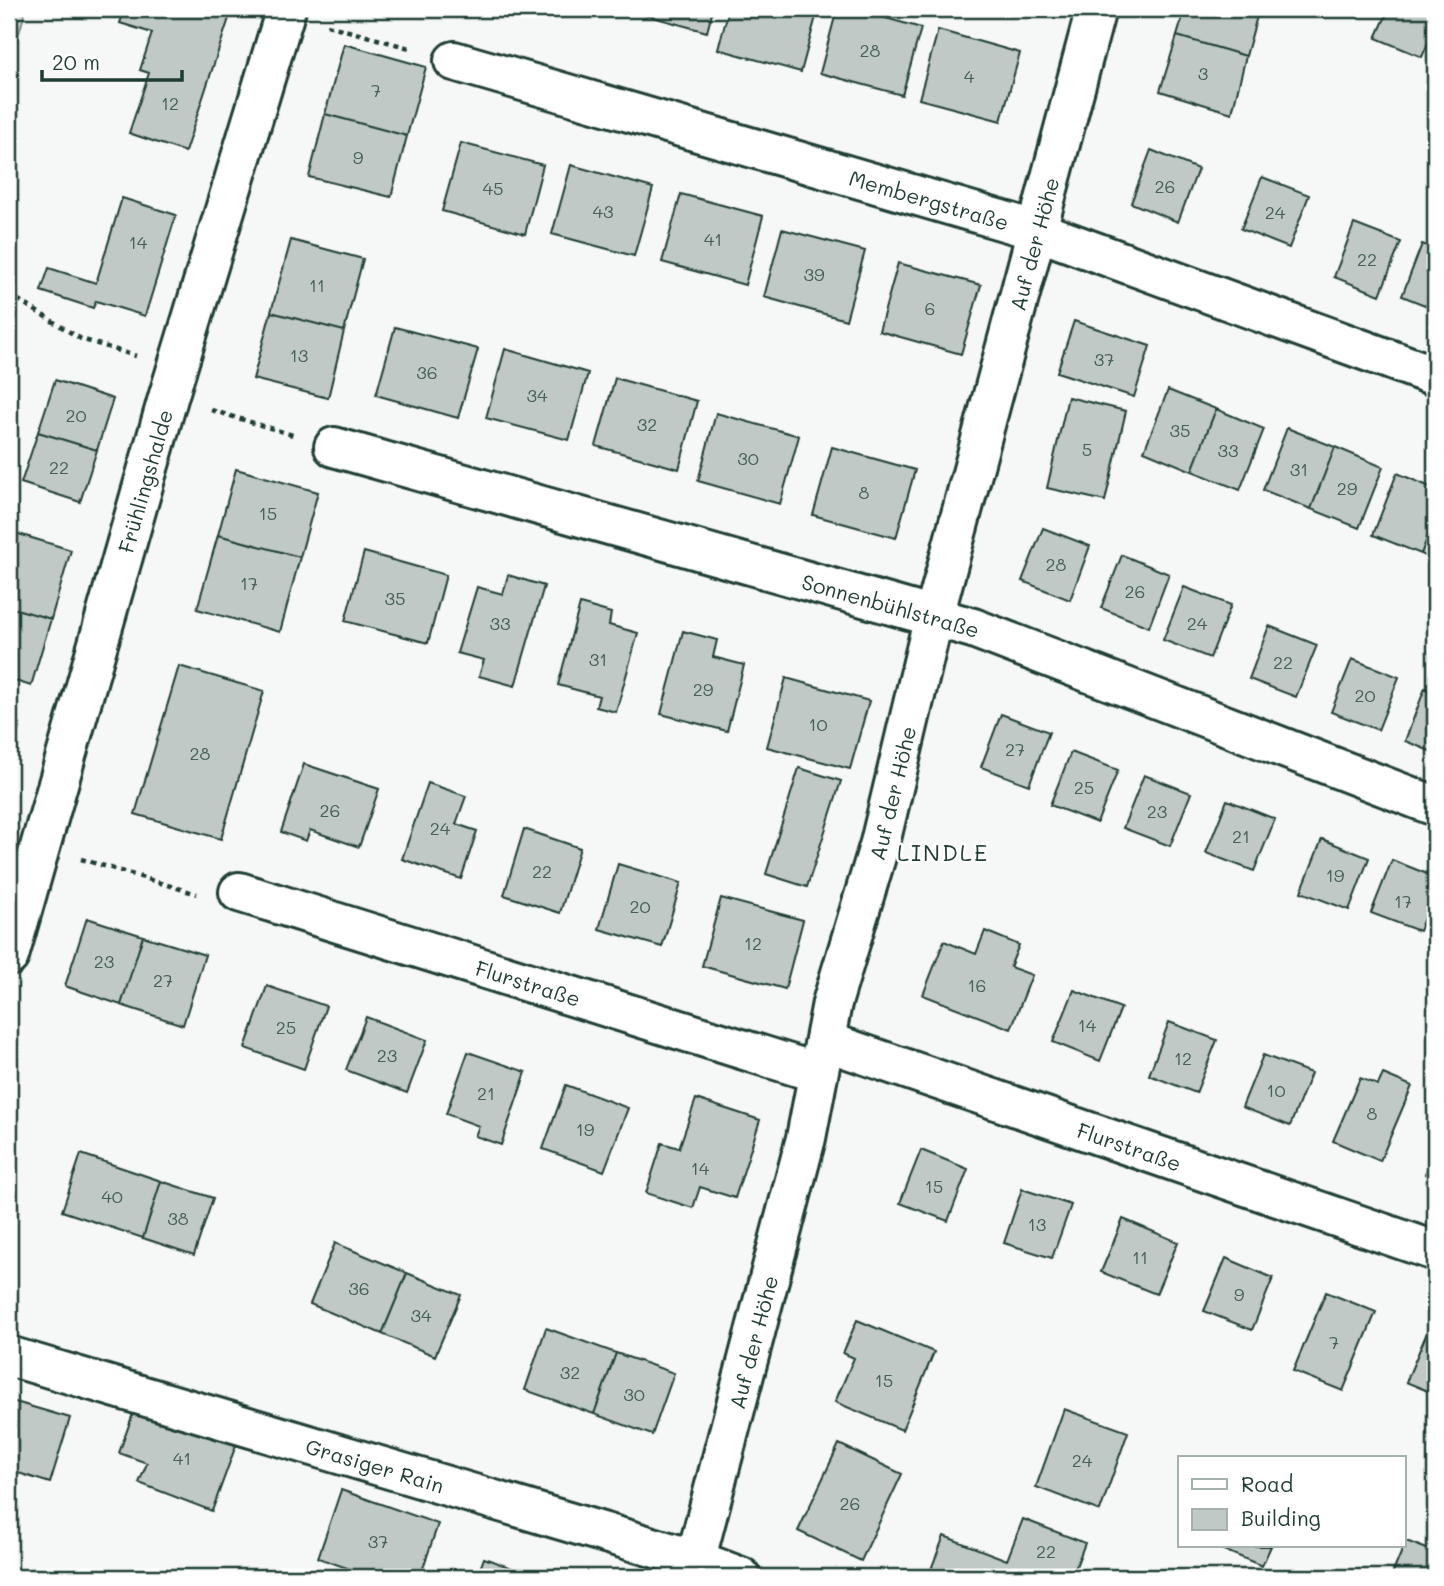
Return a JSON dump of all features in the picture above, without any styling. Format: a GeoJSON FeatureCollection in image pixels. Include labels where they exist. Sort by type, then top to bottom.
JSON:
{"type":"FeatureCollection","features":[{"type":"Feature","properties":{"kind":"street","name":"Auf der Höhe"},"geometry":{"type":"LineString","coordinates":[[694,1569],[806,1138],[832,1003],[880,842],[934,616],[1096,9]]}},
{"type":"Feature","properties":{"kind":"street","name":"Frühlingshalde"},"geometry":{"type":"LineString","coordinates":[[9,956],[173,383],[285,11]]}},
{"type":"Feature","properties":{"kind":"street","name":"Membergstraße"},"geometry":{"type":"LineString","coordinates":[[454,61],[1035,230],[1435,376]]}},
{"type":"Feature","properties":{"kind":"street","name":"Sonnenbühlstraße"},"geometry":{"type":"LineString","coordinates":[[334,447],[934,616],[986,633],[1435,806]]}},
{"type":"Feature","properties":{"kind":"street","name":"Flurstraße"},"geometry":{"type":"LineString","coordinates":[[239,892],[821,1057],[1435,1251]]}},
{"type":"Feature","properties":{"kind":"street","name":"Grasiger Rain"},"geometry":{"type":"LineString","coordinates":[[9,1356],[694,1569],[741,1577]]}},
{"type":"Feature","properties":{"kind":"path"},"geometry":{"type":"LineString","coordinates":[[285,11],[454,61]]}},
{"type":"Feature","properties":{"kind":"path"},"geometry":{"type":"LineString","coordinates":[[9,294],[81,339],[173,383],[334,447]]}},
{"type":"Feature","properties":{"kind":"path"},"geometry":{"type":"LineString","coordinates":[[40,847],[204,895],[239,892]]}},
{"type":"Feature","properties":{"kind":"shaded area"},"geometry":{"type":"Polygon","coordinates":[[[9,9],[26,9],[9,67],[9,9]]]}},
{"type":"Feature","properties":{"kind":"building"},"geometry":{"type":"Polygon","coordinates":[[[125,9],[232,9],[185,152],[129,133],[149,73],[140,70],[152,33],[120,23],[125,9]]]}},
{"type":"Feature","properties":{"kind":"building"},"geometry":{"type":"Polygon","coordinates":[[[624,9],[713,9],[707,32],[624,9]]]}},
{"type":"Feature","properties":{"kind":"building"},"geometry":{"type":"Polygon","coordinates":[[[729,9],[818,9],[801,72],[718,49],[729,9]]]}},
{"type":"Feature","properties":{"kind":"building"},"geometry":{"type":"Polygon","coordinates":[[[837,9],[854,9],[921,28],[902,95],[820,73],[837,9]]]}},
{"type":"Feature","properties":{"kind":"building"},"geometry":{"type":"Polygon","coordinates":[[[1185,9],[1259,9],[1246,56],[1177,36],[1185,9]]]}},
{"type":"Feature","properties":{"kind":"building"},"geometry":{"type":"Polygon","coordinates":[[[1389,9],[1435,9],[1435,27],[1422,57],[1376,38],[1389,9]]]}},
{"type":"Feature","properties":{"kind":"building"},"geometry":{"type":"Polygon","coordinates":[[[938,30],[1020,53],[1001,121],[919,99],[938,30]]]}},
{"type":"Feature","properties":{"kind":"building"},"geometry":{"type":"Polygon","coordinates":[[[1177,36],[1246,56],[1232,113],[1160,91],[1177,36]]]}},
{"type":"Feature","properties":{"kind":"building"},"geometry":{"type":"Polygon","coordinates":[[[344,44],[426,67],[407,136],[325,114],[344,44]]]}},
{"type":"Feature","properties":{"kind":"building"},"geometry":{"type":"Polygon","coordinates":[[[325,114],[407,136],[391,197],[309,177],[325,114]]]}},
{"type":"Feature","properties":{"kind":"building"},"geometry":{"type":"Polygon","coordinates":[[[461,143],[543,165],[525,234],[442,211],[461,143]]]}},
{"type":"Feature","properties":{"kind":"building"},"geometry":{"type":"Polygon","coordinates":[[[1151,150],[1198,169],[1178,222],[1131,203],[1151,150]]]}},
{"type":"Feature","properties":{"kind":"building"},"geometry":{"type":"Polygon","coordinates":[[[571,165],[653,188],[634,256],[552,234],[571,165]]]}},
{"type":"Feature","properties":{"kind":"building"},"geometry":{"type":"Polygon","coordinates":[[[1262,177],[1309,195],[1289,248],[1241,229],[1262,177]]]}},
{"type":"Feature","properties":{"kind":"building"},"geometry":{"type":"Polygon","coordinates":[[[681,194],[763,216],[745,285],[662,262],[681,194]]]}},
{"type":"Feature","properties":{"kind":"building"},"geometry":{"type":"Polygon","coordinates":[[[122,198],[176,215],[145,316],[96,301],[93,308],[41,291],[49,268],[96,283],[122,198]]]}},
{"type":"Feature","properties":{"kind":"building"},"geometry":{"type":"Polygon","coordinates":[[[1354,224],[1401,242],[1380,295],[1334,277],[1354,224]]]}},
{"type":"Feature","properties":{"kind":"building"},"geometry":{"type":"Polygon","coordinates":[[[782,229],[865,251],[846,320],[764,297],[782,229]]]}},
{"type":"Feature","properties":{"kind":"building"},"geometry":{"type":"Polygon","coordinates":[[[291,240],[363,259],[344,331],[271,312],[291,240]]]}},
{"type":"Feature","properties":{"kind":"building"},"geometry":{"type":"Polygon","coordinates":[[[1422,244],[1435,249],[1435,309],[1402,296],[1422,244]]]}},
{"type":"Feature","properties":{"kind":"building"},"geometry":{"type":"Polygon","coordinates":[[[898,263],[981,285],[961,354],[879,331],[898,263]]]}},
{"type":"Feature","properties":{"kind":"building"},"geometry":{"type":"Polygon","coordinates":[[[271,312],[344,331],[328,398],[253,379],[271,312]]]}},
{"type":"Feature","properties":{"kind":"building"},"geometry":{"type":"Polygon","coordinates":[[[1074,321],[1150,346],[1134,397],[1057,372],[1074,321]]]}},
{"type":"Feature","properties":{"kind":"building"},"geometry":{"type":"Polygon","coordinates":[[[395,327],[478,349],[458,418],[376,395],[395,327]]]}},
{"type":"Feature","properties":{"kind":"building"},"geometry":{"type":"Polygon","coordinates":[[[505,349],[588,373],[569,440],[486,418],[505,349]]]}},
{"type":"Feature","properties":{"kind":"building"},"geometry":{"type":"Polygon","coordinates":[[[615,378],[697,401],[679,469],[596,446],[615,378]]]}},
{"type":"Feature","properties":{"kind":"building"},"geometry":{"type":"Polygon","coordinates":[[[55,380],[113,399],[97,450],[38,432],[55,380]]]}},
{"type":"Feature","properties":{"kind":"building"},"geometry":{"type":"Polygon","coordinates":[[[1168,390],[1216,409],[1192,471],[1144,451],[1168,390]]]}},
{"type":"Feature","properties":{"kind":"building"},"geometry":{"type":"Polygon","coordinates":[[[1068,397],[1126,411],[1105,501],[1047,488],[1068,397]]]}},
{"type":"Feature","properties":{"kind":"building"},"geometry":{"type":"Polygon","coordinates":[[[1216,409],[1264,429],[1240,490],[1192,471],[1216,409]]]}},
{"type":"Feature","properties":{"kind":"building"},"geometry":{"type":"Polygon","coordinates":[[[716,413],[799,436],[780,504],[698,481],[716,413]]]}},
{"type":"Feature","properties":{"kind":"building"},"geometry":{"type":"Polygon","coordinates":[[[1287,428],[1335,447],[1311,509],[1263,490],[1287,428]]]}},
{"type":"Feature","properties":{"kind":"building"},"geometry":{"type":"Polygon","coordinates":[[[38,432],[97,450],[80,502],[21,483],[38,432]]]}},
{"type":"Feature","properties":{"kind":"building"},"geometry":{"type":"Polygon","coordinates":[[[832,447],[915,470],[896,538],[813,515],[832,447]]]}},
{"type":"Feature","properties":{"kind":"building"},"geometry":{"type":"Polygon","coordinates":[[[1335,447],[1383,467],[1359,528],[1311,509],[1335,447]]]}},
{"type":"Feature","properties":{"kind":"building"},"geometry":{"type":"Polygon","coordinates":[[[236,469],[318,492],[300,557],[218,535],[236,469]]]}},
{"type":"Feature","properties":{"kind":"building"},"geometry":{"type":"Polygon","coordinates":[[[1397,473],[1435,489],[1435,518],[1421,554],[1373,535],[1397,473]]]}},
{"type":"Feature","properties":{"kind":"building"},"geometry":{"type":"Polygon","coordinates":[[[1435,518],[1435,560],[1421,554],[1435,518]]]}},
{"type":"Feature","properties":{"kind":"building"},"geometry":{"type":"Polygon","coordinates":[[[1043,528],[1090,546],[1070,600],[1022,581],[1043,528]]]}},
{"type":"Feature","properties":{"kind":"building"},"geometry":{"type":"Polygon","coordinates":[[[9,531],[71,550],[51,619],[9,607],[9,531]]]}},
{"type":"Feature","properties":{"kind":"building"},"geometry":{"type":"Polygon","coordinates":[[[218,535],[300,557],[280,632],[197,609],[218,535]]]}},
{"type":"Feature","properties":{"kind":"building"},"geometry":{"type":"Polygon","coordinates":[[[364,552],[446,575],[428,643],[345,621],[364,552]]]}},
{"type":"Feature","properties":{"kind":"building"},"geometry":{"type":"Polygon","coordinates":[[[1122,555],[1169,574],[1149,627],[1101,608],[1122,555]]]}},
{"type":"Feature","properties":{"kind":"building"},"geometry":{"type":"Polygon","coordinates":[[[508,575],[544,586],[515,686],[479,676],[484,660],[457,653],[477,587],[503,594],[508,575]]]}},
{"type":"Feature","properties":{"kind":"building"},"geometry":{"type":"Polygon","coordinates":[[[1184,587],[1231,605],[1210,658],[1163,640],[1184,587]]]}},
{"type":"Feature","properties":{"kind":"building"},"geometry":{"type":"Polygon","coordinates":[[[580,604],[611,613],[609,625],[638,633],[616,712],[596,707],[599,696],[558,685],[580,604]]]}},
{"type":"Feature","properties":{"kind":"building"},"geometry":{"type":"Polygon","coordinates":[[[9,607],[51,619],[31,686],[9,679],[9,607]]]}},
{"type":"Feature","properties":{"kind":"building"},"geometry":{"type":"Polygon","coordinates":[[[1269,626],[1317,645],[1296,697],[1249,679],[1269,626]]]}},
{"type":"Feature","properties":{"kind":"building"},"geometry":{"type":"Polygon","coordinates":[[[683,631],[717,640],[713,657],[744,665],[727,731],[661,714],[683,631]]]}},
{"type":"Feature","properties":{"kind":"building"},"geometry":{"type":"Polygon","coordinates":[[[1352,659],[1399,677],[1378,730],[1331,712],[1352,659]]]}},
{"type":"Feature","properties":{"kind":"building"},"geometry":{"type":"Polygon","coordinates":[[[179,666],[264,691],[221,839],[135,814],[179,666]]]}},
{"type":"Feature","properties":{"kind":"building"},"geometry":{"type":"Polygon","coordinates":[[[786,678],[869,701],[850,769],[767,747],[786,678]]]}},
{"type":"Feature","properties":{"kind":"building"},"geometry":{"type":"Polygon","coordinates":[[[1425,688],[1435,692],[1435,753],[1405,741],[1425,688]]]}},
{"type":"Feature","properties":{"kind":"building"},"geometry":{"type":"Polygon","coordinates":[[[1001,714],[1049,732],[1029,785],[981,767],[1001,714]]]}},
{"type":"Feature","properties":{"kind":"building"},"geometry":{"type":"Polygon","coordinates":[[[9,721],[20,724],[9,765],[9,721]]]}},
{"type":"Feature","properties":{"kind":"building"},"geometry":{"type":"Polygon","coordinates":[[[1071,752],[1118,770],[1097,823],[1050,805],[1071,752]]]}},
{"type":"Feature","properties":{"kind":"building"},"geometry":{"type":"Polygon","coordinates":[[[304,764],[379,789],[359,847],[310,830],[306,841],[281,832],[304,764]]]}},
{"type":"Feature","properties":{"kind":"building"},"geometry":{"type":"Polygon","coordinates":[[[799,768],[841,781],[807,887],[766,874],[799,768]]]}},
{"type":"Feature","properties":{"kind":"building"},"geometry":{"type":"Polygon","coordinates":[[[1144,775],[1191,793],[1170,846],[1123,828],[1144,775]]]}},
{"type":"Feature","properties":{"kind":"building"},"geometry":{"type":"Polygon","coordinates":[[[428,783],[466,796],[456,824],[477,831],[461,879],[402,859],[428,783]]]}},
{"type":"Feature","properties":{"kind":"building"},"geometry":{"type":"Polygon","coordinates":[[[1227,800],[1275,819],[1254,871],[1206,853],[1227,800]]]}},
{"type":"Feature","properties":{"kind":"building"},"geometry":{"type":"Polygon","coordinates":[[[524,829],[580,848],[560,913],[504,895],[524,829]]]}},
{"type":"Feature","properties":{"kind":"building"},"geometry":{"type":"Polygon","coordinates":[[[1322,839],[1369,858],[1349,910],[1301,892],[1322,839]]]}},
{"type":"Feature","properties":{"kind":"building"},"geometry":{"type":"Polygon","coordinates":[[[1392,860],[1435,877],[1435,889],[1419,931],[1371,913],[1392,860]]]}},
{"type":"Feature","properties":{"kind":"building"},"geometry":{"type":"Polygon","coordinates":[[[618,864],[681,883],[662,947],[599,929],[618,864]]]}},
{"type":"Feature","properties":{"kind":"building"},"geometry":{"type":"Polygon","coordinates":[[[721,898],[803,920],[785,989],[702,966],[721,898]]]}},
{"type":"Feature","properties":{"kind":"building"},"geometry":{"type":"Polygon","coordinates":[[[87,918],[143,936],[121,1005],[65,986],[87,918]]]}},
{"type":"Feature","properties":{"kind":"building"},"geometry":{"type":"Polygon","coordinates":[[[985,931],[1019,945],[1010,967],[1032,975],[1011,1029],[923,995],[944,941],[976,954],[985,931]]]}},
{"type":"Feature","properties":{"kind":"building"},"geometry":{"type":"Polygon","coordinates":[[[143,936],[205,955],[183,1025],[121,1005],[143,936]]]}},
{"type":"Feature","properties":{"kind":"building"},"geometry":{"type":"Polygon","coordinates":[[[267,986],[326,1006],[304,1069],[245,1048],[267,986]]]}},
{"type":"Feature","properties":{"kind":"building"},"geometry":{"type":"Polygon","coordinates":[[[1074,990],[1121,1008],[1100,1061],[1053,1042],[1074,990]]]}},
{"type":"Feature","properties":{"kind":"building"},"geometry":{"type":"Polygon","coordinates":[[[366,1017],[427,1040],[407,1093],[346,1070],[366,1017]]]}},
{"type":"Feature","properties":{"kind":"building"},"geometry":{"type":"Polygon","coordinates":[[[1169,1022],[1217,1040],[1196,1093],[1149,1075],[1169,1022]]]}},
{"type":"Feature","properties":{"kind":"building"},"geometry":{"type":"Polygon","coordinates":[[[468,1052],[526,1072],[501,1145],[475,1136],[479,1126],[446,1114],[468,1052]]]}},
{"type":"Feature","properties":{"kind":"building"},"geometry":{"type":"Polygon","coordinates":[[[1263,1055],[1311,1073],[1290,1126],[1242,1107],[1263,1055]]]}},
{"type":"Feature","properties":{"kind":"building"},"geometry":{"type":"Polygon","coordinates":[[[1383,1074],[1412,1086],[1380,1161],[1333,1141],[1360,1078],[1378,1085],[1383,1074]]]}},
{"type":"Feature","properties":{"kind":"building"},"geometry":{"type":"Polygon","coordinates":[[[566,1085],[628,1108],[604,1171],[543,1149],[566,1085]]]}},
{"type":"Feature","properties":{"kind":"building"},"geometry":{"type":"Polygon","coordinates":[[[696,1099],[760,1120],[735,1198],[700,1187],[693,1208],[646,1193],[662,1143],[679,1148],[696,1099]]]}},
{"type":"Feature","properties":{"kind":"building"},"geometry":{"type":"Polygon","coordinates":[[[1435,1149],[1435,1178],[1425,1174],[1435,1149]]]}},
{"type":"Feature","properties":{"kind":"building"},"geometry":{"type":"Polygon","coordinates":[[[921,1150],[968,1169],[948,1221],[900,1203],[921,1150]]]}},
{"type":"Feature","properties":{"kind":"building"},"geometry":{"type":"Polygon","coordinates":[[[81,1154],[161,1181],[143,1238],[62,1211],[81,1154]]]}},
{"type":"Feature","properties":{"kind":"building"},"geometry":{"type":"Polygon","coordinates":[[[161,1181],[213,1198],[194,1255],[143,1238],[161,1181]]]}},
{"type":"Feature","properties":{"kind":"building"},"geometry":{"type":"Polygon","coordinates":[[[1022,1189],[1071,1205],[1052,1258],[1004,1243],[1022,1189]]]}},
{"type":"Feature","properties":{"kind":"building"},"geometry":{"type":"Polygon","coordinates":[[[1123,1219],[1178,1242],[1156,1294],[1101,1272],[1123,1219]]]}},
{"type":"Feature","properties":{"kind":"building"},"geometry":{"type":"Polygon","coordinates":[[[335,1243],[407,1273],[382,1334],[310,1304],[335,1243]]]}},
{"type":"Feature","properties":{"kind":"building"},"geometry":{"type":"Polygon","coordinates":[[[1226,1258],[1273,1278],[1252,1330],[1204,1311],[1226,1258]]]}},
{"type":"Feature","properties":{"kind":"building"},"geometry":{"type":"Polygon","coordinates":[[[407,1273],[461,1295],[435,1356],[382,1334],[407,1273]]]}},
{"type":"Feature","properties":{"kind":"building"},"geometry":{"type":"Polygon","coordinates":[[[1326,1292],[1376,1312],[1343,1391],[1293,1371],[1326,1292]]]}},
{"type":"Feature","properties":{"kind":"building"},"geometry":{"type":"Polygon","coordinates":[[[857,1320],[934,1352],[902,1430],[835,1402],[854,1358],[843,1353],[857,1320]]]}},
{"type":"Feature","properties":{"kind":"building"},"geometry":{"type":"Polygon","coordinates":[[[546,1328],[616,1353],[594,1414],[525,1390],[546,1328]]]}},
{"type":"Feature","properties":{"kind":"building"},"geometry":{"type":"Polygon","coordinates":[[[1428,1330],[1435,1333],[1435,1394],[1406,1382],[1428,1330]]]}},
{"type":"Feature","properties":{"kind":"building"},"geometry":{"type":"Polygon","coordinates":[[[616,1353],[674,1373],[652,1435],[594,1414],[616,1353]]]}},
{"type":"Feature","properties":{"kind":"building"},"geometry":{"type":"Polygon","coordinates":[[[12,1401],[70,1418],[50,1483],[9,1470],[9,1411],[12,1401]]]}},
{"type":"Feature","properties":{"kind":"building"},"geometry":{"type":"Polygon","coordinates":[[[135,1408],[236,1445],[212,1511],[139,1483],[147,1463],[119,1453],[135,1408]]]}},
{"type":"Feature","properties":{"kind":"building"},"geometry":{"type":"Polygon","coordinates":[[[1064,1409],[1128,1432],[1100,1511],[1036,1487],[1064,1409]]]}},
{"type":"Feature","properties":{"kind":"building"},"geometry":{"type":"Polygon","coordinates":[[[839,1444],[902,1474],[861,1561],[798,1531],[839,1444]]]}},
{"type":"Feature","properties":{"kind":"building"},"geometry":{"type":"Polygon","coordinates":[[[341,1490],[438,1524],[420,1577],[373,1577],[318,1558],[341,1490]]]}},
{"type":"Feature","properties":{"kind":"building"},"geometry":{"type":"Polygon","coordinates":[[[1023,1519],[1085,1543],[1072,1577],[928,1577],[944,1536],[1007,1560],[1023,1519]]]}},
{"type":"Feature","properties":{"kind":"building"},"geometry":{"type":"Polygon","coordinates":[[[1406,1541],[1435,1552],[1435,1577],[1391,1577],[1403,1548],[1406,1548],[1406,1541]]]}},
{"type":"Feature","properties":{"kind":"building"},"geometry":{"type":"Polygon","coordinates":[[[1219,1548],[1270,1548],[1262,1566],[1219,1548]]]}},
{"type":"Feature","properties":{"kind":"building"},"geometry":{"type":"Polygon","coordinates":[[[484,1558],[537,1577],[477,1577],[484,1558]]]}},
{"type":"Feature","properties":{"kind":"district","name":"LINDLE"},"geometry":{"type":"Point","coordinates":[943,852]}}]}
